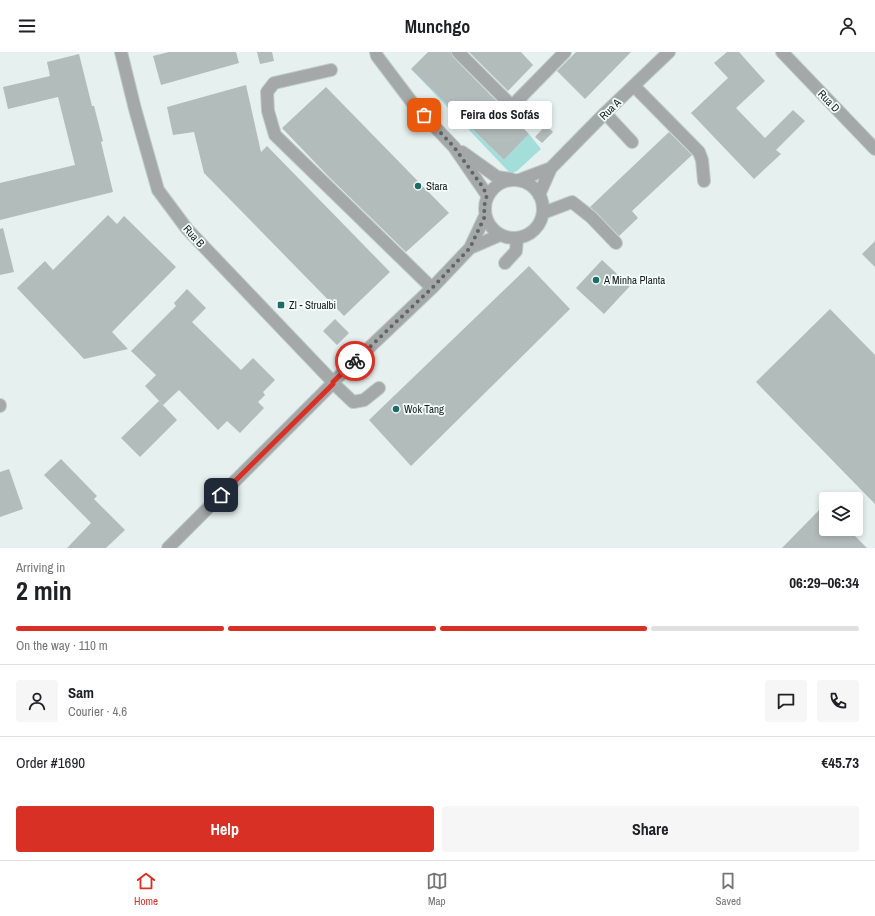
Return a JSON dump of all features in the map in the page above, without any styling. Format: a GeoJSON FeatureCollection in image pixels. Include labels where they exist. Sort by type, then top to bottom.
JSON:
{"type":"FeatureCollection","features":[{"type":"Feature","properties":{"kind":"street","name":"Rua B"},"geometry":{"type":"LineString","coordinates":[[121,52],[135,109],[158,190],[186,229],[353,402],[364,400],[379,388]]}},
{"type":"Feature","properties":{"kind":"street"},"geometry":{"type":"LineString","coordinates":[[376,52],[377,56],[414,105],[454,147],[487,195]]}},
{"type":"Feature","properties":{"kind":"street"},"geometry":{"type":"LineString","coordinates":[[458,52],[512,106],[565,52]]}},
{"type":"Feature","properties":{"kind":"street","name":"Rua A"},"geometry":{"type":"LineString","coordinates":[[539,194],[551,168],[605,113],[669,52]]}},
{"type":"Feature","properties":{"kind":"street","name":"Rua D"},"geometry":{"type":"LineString","coordinates":[[782,52],[875,150]]}},
{"type":"Feature","properties":{"kind":"street"},"geometry":{"type":"LineString","coordinates":[[331,70],[274,83],[267,92],[268,111],[275,135],[432,288]]}},
{"type":"Feature","properties":{"kind":"street"},"geometry":{"type":"LineString","coordinates":[[634,86],[700,152],[704,181]]}},
{"type":"Feature","properties":{"kind":"street"},"geometry":{"type":"LineString","coordinates":[[605,113],[632,142]]}},
{"type":"Feature","properties":{"kind":"street"},"geometry":{"type":"LineString","coordinates":[[454,147],[497,177],[516,179],[527,183],[531,185],[539,194],[543,212],[540,222],[534,230],[517,238],[508,237],[493,230],[488,223],[484,209],[487,195],[492,189],[505,181],[516,179]]}},
{"type":"Feature","properties":{"kind":"street","name":"Rua A"},"geometry":{"type":"LineString","coordinates":[[516,179],[551,168]]}},
{"type":"Feature","properties":{"kind":"street"},"geometry":{"type":"LineString","coordinates":[[543,212],[572,202],[591,217],[616,243]]}},
{"type":"Feature","properties":{"kind":"street"},"geometry":{"type":"LineString","coordinates":[[168,548],[333,383],[432,288],[470,248],[485,216]]}},
{"type":"Feature","properties":{"kind":"street"},"geometry":{"type":"LineString","coordinates":[[470,248],[500,234]]}},
{"type":"Feature","properties":{"kind":"street"},"geometry":{"type":"LineString","coordinates":[[505,262],[516,251],[517,238]]}},
{"type":"Feature","properties":{"kind":"shaded area"},"geometry":{"type":"Polygon","coordinates":[[[411,69],[504,160],[529,134],[541,149],[517,171],[512,173],[509,172],[411,69]]]}},
{"type":"Feature","properties":{"kind":"building"},"geometry":{"type":"Polygon","coordinates":[[[169,52],[236,52],[239,63],[161,85],[153,56],[169,52]]]}},
{"type":"Feature","properties":{"kind":"building"},"geometry":{"type":"Polygon","coordinates":[[[257,52],[272,52],[274,61],[260,64],[257,52]]]}},
{"type":"Feature","properties":{"kind":"building"},"geometry":{"type":"Polygon","coordinates":[[[428,52],[451,52],[453,57],[529,134],[504,160],[411,69],[428,52]]]}},
{"type":"Feature","properties":{"kind":"building"},"geometry":{"type":"Polygon","coordinates":[[[469,52],[521,52],[533,65],[508,91],[469,52]]]}},
{"type":"Feature","properties":{"kind":"building"},"geometry":{"type":"Polygon","coordinates":[[[576,52],[631,52],[585,99],[557,71],[576,52]]]}},
{"type":"Feature","properties":{"kind":"building"},"geometry":{"type":"Polygon","coordinates":[[[727,52],[739,52],[765,81],[736,108],[765,138],[793,110],[805,121],[776,150],[781,154],[754,179],[691,113],[728,78],[714,63],[727,52]]]}},
{"type":"Feature","properties":{"kind":"building"},"geometry":{"type":"Polygon","coordinates":[[[79,54],[92,106],[94,106],[103,141],[101,142],[113,192],[0,220],[0,183],[75,165],[58,97],[8,109],[3,87],[50,76],[47,62],[79,54]]]}},
{"type":"Feature","properties":{"kind":"building"},"geometry":{"type":"Polygon","coordinates":[[[246,85],[261,152],[267,146],[390,272],[344,316],[204,173],[194,132],[173,135],[167,107],[246,85]]]}},
{"type":"Feature","properties":{"kind":"building"},"geometry":{"type":"Polygon","coordinates":[[[326,87],[449,213],[406,252],[328,176],[282,128],[326,87]]]}},
{"type":"Feature","properties":{"kind":"building"},"geometry":{"type":"Polygon","coordinates":[[[546,125],[553,132],[542,143],[535,137],[546,125]]]}},
{"type":"Feature","properties":{"kind":"building"},"geometry":{"type":"Polygon","coordinates":[[[669,132],[692,155],[632,211],[638,218],[619,236],[590,207],[669,132]]]}},
{"type":"Feature","properties":{"kind":"building"},"geometry":{"type":"Polygon","coordinates":[[[108,215],[117,224],[124,216],[176,267],[112,332],[128,349],[84,359],[17,288],[45,261],[53,270],[108,215]]]}},
{"type":"Feature","properties":{"kind":"building"},"geometry":{"type":"Polygon","coordinates":[[[3,228],[14,272],[0,275],[0,229],[3,228]]]}},
{"type":"Feature","properties":{"kind":"building"},"geometry":{"type":"Polygon","coordinates":[[[875,241],[875,267],[862,254],[875,241]]]}},
{"type":"Feature","properties":{"kind":"building"},"geometry":{"type":"Polygon","coordinates":[[[602,260],[630,286],[604,314],[576,288],[602,260]]]}},
{"type":"Feature","properties":{"kind":"building"},"geometry":{"type":"Polygon","coordinates":[[[529,266],[570,309],[411,466],[369,420],[529,266]]]}},
{"type":"Feature","properties":{"kind":"building"},"geometry":{"type":"Polygon","coordinates":[[[187,289],[206,308],[192,322],[241,370],[253,358],[275,380],[263,392],[265,395],[258,402],[264,408],[240,433],[227,421],[218,430],[179,390],[163,405],[145,386],[156,375],[131,351],[176,306],[174,303],[187,289]]]}},
{"type":"Feature","properties":{"kind":"building"},"geometry":{"type":"Polygon","coordinates":[[[830,309],[875,355],[875,504],[756,382],[830,309]]]}},
{"type":"Feature","properties":{"kind":"building"},"geometry":{"type":"Polygon","coordinates":[[[335,319],[349,333],[337,345],[323,331],[335,319]]]}},
{"type":"Feature","properties":{"kind":"building"},"geometry":{"type":"Polygon","coordinates":[[[159,401],[177,420],[140,457],[121,438],[159,401]]]}},
{"type":"Feature","properties":{"kind":"building"},"geometry":{"type":"Polygon","coordinates":[[[61,459],[97,496],[94,499],[125,530],[106,548],[67,548],[91,523],[44,475],[61,459]]]}},
{"type":"Feature","properties":{"kind":"building"},"geometry":{"type":"Polygon","coordinates":[[[9,469],[23,509],[0,517],[0,472],[9,469]]]}},
{"type":"Feature","properties":{"kind":"building"},"geometry":{"type":"Polygon","coordinates":[[[819,510],[819,536],[855,536],[867,548],[782,548],[819,510]]]}},
{"type":"Feature","properties":{"kind":"way so far"},"geometry":{"type":"LineString","coordinates":[[355,361],[432,288],[470,248],[485,216],[484,209],[487,195],[482,186],[454,147],[424,115]]}},
{"type":"Feature","properties":{"kind":"place","name":"Feira dos Sofás"},"geometry":{"type":"Point","coordinates":[424,115]}},
{"type":"Feature","properties":{"kind":"place","name":"Stara"},"geometry":{"type":"Point","coordinates":[418,186]}},
{"type":"Feature","properties":{"kind":"place","name":"A Minha Planta"},"geometry":{"type":"Point","coordinates":[596,280]}},
{"type":"Feature","properties":{"kind":"place","name":"ZI - Strualbi"},"geometry":{"type":"Point","coordinates":[281,305]}},
{"type":"Feature","properties":{"kind":"place","name":"Wok Tang"},"geometry":{"type":"Point","coordinates":[396,409]}},
{"type":"Feature","properties":{"kind":"route"},"geometry":{"type":"LineString","coordinates":[[221,495],[355,361]]}}]}
